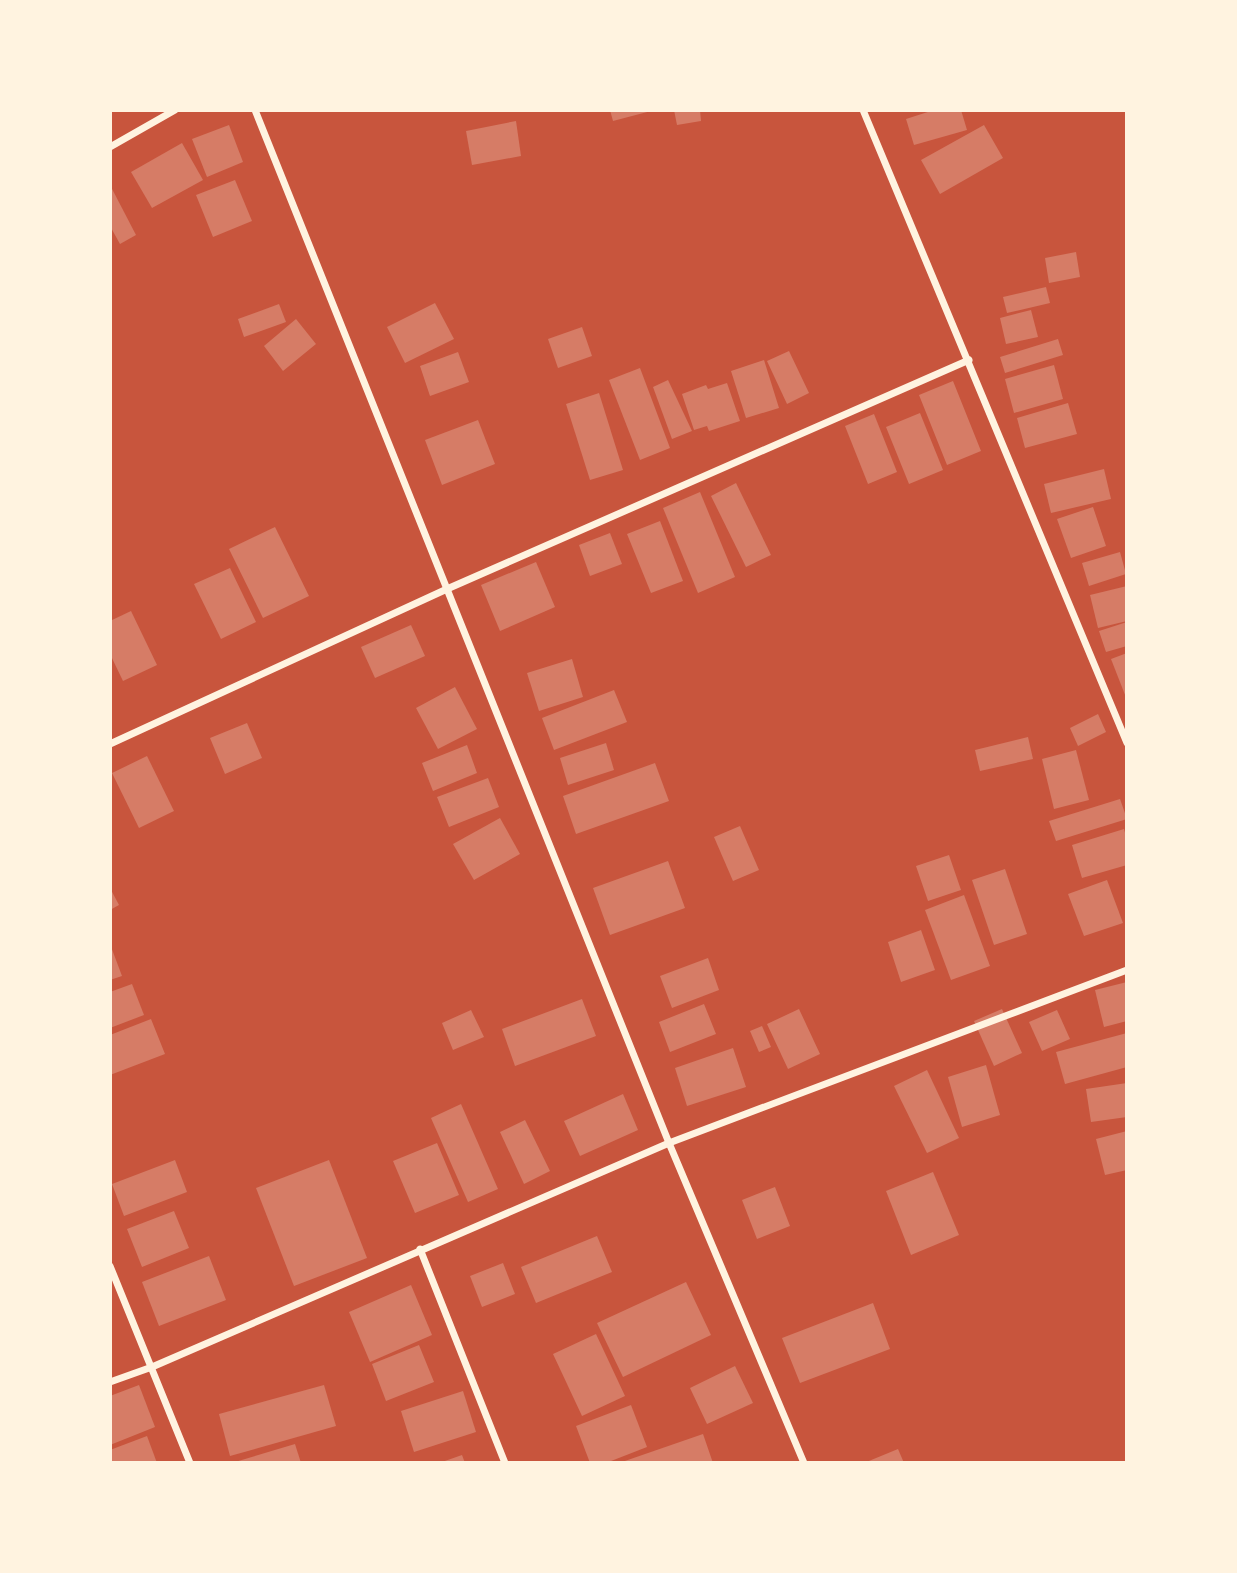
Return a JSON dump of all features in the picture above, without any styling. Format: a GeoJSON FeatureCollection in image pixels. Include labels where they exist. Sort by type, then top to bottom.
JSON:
{"type":"FeatureCollection","features":[{"type":"Feature","properties":{"kind":"street"},"geometry":{"type":"LineString","coordinates":[[110,147],[175,110]]}},
{"type":"Feature","properties":{"kind":"street"},"geometry":{"type":"LineString","coordinates":[[255,110],[669,1143],[804,1463]]}},
{"type":"Feature","properties":{"kind":"street"},"geometry":{"type":"LineString","coordinates":[[863,110],[1127,743]]}},
{"type":"Feature","properties":{"kind":"street"},"geometry":{"type":"LineString","coordinates":[[110,744],[447,589],[969,360]]}},
{"type":"Feature","properties":{"kind":"street"},"geometry":{"type":"LineString","coordinates":[[110,1382],[152,1367],[669,1143],[1127,970]]}},
{"type":"Feature","properties":{"kind":"street"},"geometry":{"type":"LineString","coordinates":[[420,1249],[505,1463]]}},
{"type":"Feature","properties":{"kind":"street"},"geometry":{"type":"LineString","coordinates":[[110,1266],[190,1463]]}},
{"type":"Feature","properties":{"kind":"building"},"geometry":{"type":"Polygon","coordinates":[[[610,110],[651,110],[651,111],[613,121],[610,110]]]}},
{"type":"Feature","properties":{"kind":"building"},"geometry":{"type":"Polygon","coordinates":[[[674,110],[700,110],[701,121],[677,125],[674,110]]]}},
{"type":"Feature","properties":{"kind":"building"},"geometry":{"type":"Polygon","coordinates":[[[934,110],[961,110],[967,130],[914,145],[906,119],[934,110]]]}},
{"type":"Feature","properties":{"kind":"building"},"geometry":{"type":"Polygon","coordinates":[[[516,121],[521,156],[472,165],[466,131],[516,121]]]}},
{"type":"Feature","properties":{"kind":"building"},"geometry":{"type":"Polygon","coordinates":[[[229,125],[243,162],[207,177],[192,139],[229,125]]]}},
{"type":"Feature","properties":{"kind":"building"},"geometry":{"type":"Polygon","coordinates":[[[984,125],[1003,158],[940,194],[921,160],[984,125]]]}},
{"type":"Feature","properties":{"kind":"building"},"geometry":{"type":"Polygon","coordinates":[[[182,143],[203,180],[152,208],[131,172],[182,143]]]}},
{"type":"Feature","properties":{"kind":"building"},"geometry":{"type":"Polygon","coordinates":[[[235,180],[252,221],[213,237],[196,195],[235,180]]]}},
{"type":"Feature","properties":{"kind":"building"},"geometry":{"type":"Polygon","coordinates":[[[110,185],[136,235],[120,244],[110,226],[110,185]]]}},
{"type":"Feature","properties":{"kind":"building"},"geometry":{"type":"Polygon","coordinates":[[[1076,252],[1080,277],[1049,283],[1045,258],[1076,252]]]}},
{"type":"Feature","properties":{"kind":"building"},"geometry":{"type":"Polygon","coordinates":[[[1046,287],[1050,303],[1007,313],[1003,297],[1046,287]]]}},
{"type":"Feature","properties":{"kind":"building"},"geometry":{"type":"Polygon","coordinates":[[[435,303],[454,339],[405,363],[387,327],[435,303]]]}},
{"type":"Feature","properties":{"kind":"building"},"geometry":{"type":"Polygon","coordinates":[[[279,304],[286,322],[244,337],[238,319],[279,304]]]}},
{"type":"Feature","properties":{"kind":"building"},"geometry":{"type":"Polygon","coordinates":[[[1031,310],[1038,337],[1006,344],[1000,318],[1031,310]]]}},
{"type":"Feature","properties":{"kind":"building"},"geometry":{"type":"Polygon","coordinates":[[[296,319],[316,344],[283,371],[264,346],[296,319]]]}},
{"type":"Feature","properties":{"kind":"building"},"geometry":{"type":"Polygon","coordinates":[[[582,327],[592,356],[558,368],[548,339],[582,327]]]}},
{"type":"Feature","properties":{"kind":"building"},"geometry":{"type":"Polygon","coordinates":[[[1058,339],[1063,355],[1005,373],[1000,357],[1058,339]]]}},
{"type":"Feature","properties":{"kind":"building"},"geometry":{"type":"Polygon","coordinates":[[[789,351],[809,393],[787,404],[767,361],[789,351]]]}},
{"type":"Feature","properties":{"kind":"building"},"geometry":{"type":"Polygon","coordinates":[[[458,352],[469,382],[430,396],[420,366],[458,352]]]}},
{"type":"Feature","properties":{"kind":"building"},"geometry":{"type":"Polygon","coordinates":[[[764,360],[779,408],[746,418],[731,371],[764,360]]]}},
{"type":"Feature","properties":{"kind":"building"},"geometry":{"type":"Polygon","coordinates":[[[1054,365],[1063,399],[1014,413],[1005,379],[1054,365]]]}},
{"type":"Feature","properties":{"kind":"building"},"geometry":{"type":"Polygon","coordinates":[[[640,368],[670,448],[640,460],[609,380],[640,368]]]}},
{"type":"Feature","properties":{"kind":"building"},"geometry":{"type":"Polygon","coordinates":[[[668,380],[692,431],[672,439],[653,387],[668,380]]]}},
{"type":"Feature","properties":{"kind":"building"},"geometry":{"type":"Polygon","coordinates":[[[953,381],[981,451],[947,465],[919,395],[953,381]]]}},
{"type":"Feature","properties":{"kind":"building"},"geometry":{"type":"Polygon","coordinates":[[[727,383],[740,421],[709,431],[707,426],[694,430],[682,394],[706,385],[708,389],[727,383]]]}},
{"type":"Feature","properties":{"kind":"building"},"geometry":{"type":"Polygon","coordinates":[[[599,393],[623,470],[590,480],[566,404],[599,393]]]}},
{"type":"Feature","properties":{"kind":"building"},"geometry":{"type":"Polygon","coordinates":[[[1068,403],[1077,434],[1025,448],[1017,418],[1068,403]]]}},
{"type":"Feature","properties":{"kind":"building"},"geometry":{"type":"Polygon","coordinates":[[[920,413],[943,470],[909,484],[886,427],[920,413]]]}},
{"type":"Feature","properties":{"kind":"building"},"geometry":{"type":"Polygon","coordinates":[[[874,414],[897,472],[868,484],[845,426],[874,414]]]}},
{"type":"Feature","properties":{"kind":"building"},"geometry":{"type":"Polygon","coordinates":[[[478,420],[495,464],[442,485],[425,440],[478,420]]]}},
{"type":"Feature","properties":{"kind":"building"},"geometry":{"type":"Polygon","coordinates":[[[1104,469],[1111,499],[1051,513],[1044,484],[1104,469]]]}},
{"type":"Feature","properties":{"kind":"building"},"geometry":{"type":"Polygon","coordinates":[[[736,483],[771,555],[746,567],[711,496],[736,483]]]}},
{"type":"Feature","properties":{"kind":"building"},"geometry":{"type":"Polygon","coordinates":[[[700,492],[735,577],[698,593],[663,508],[700,492]]]}},
{"type":"Feature","properties":{"kind":"building"},"geometry":{"type":"Polygon","coordinates":[[[1093,507],[1106,546],[1071,558],[1057,519],[1093,507]]]}},
{"type":"Feature","properties":{"kind":"building"},"geometry":{"type":"Polygon","coordinates":[[[660,521],[683,581],[651,593],[627,534],[660,521]]]}},
{"type":"Feature","properties":{"kind":"building"},"geometry":{"type":"Polygon","coordinates":[[[275,527],[309,596],[263,618],[229,549],[275,527]]]}},
{"type":"Feature","properties":{"kind":"building"},"geometry":{"type":"Polygon","coordinates":[[[610,533],[622,564],[590,576],[579,545],[610,533]]]}},
{"type":"Feature","properties":{"kind":"building"},"geometry":{"type":"Polygon","coordinates":[[[1120,552],[1126,574],[1089,586],[1082,563],[1120,552]]]}},
{"type":"Feature","properties":{"kind":"building"},"geometry":{"type":"Polygon","coordinates":[[[536,562],[555,607],[500,631],[481,585],[536,562]]]}},
{"type":"Feature","properties":{"kind":"building"},"geometry":{"type":"Polygon","coordinates":[[[230,568],[256,622],[221,639],[194,584],[230,568]]]}},
{"type":"Feature","properties":{"kind":"building"},"geometry":{"type":"Polygon","coordinates":[[[1127,586],[1127,621],[1098,628],[1090,595],[1127,586]]]}},
{"type":"Feature","properties":{"kind":"building"},"geometry":{"type":"Polygon","coordinates":[[[131,611],[157,665],[123,681],[110,654],[110,621],[131,611]]]}},
{"type":"Feature","properties":{"kind":"building"},"geometry":{"type":"Polygon","coordinates":[[[1127,622],[1127,646],[1106,652],[1099,631],[1127,622]]]}},
{"type":"Feature","properties":{"kind":"building"},"geometry":{"type":"Polygon","coordinates":[[[411,625],[425,656],[375,678],[361,647],[411,625]]]}},
{"type":"Feature","properties":{"kind":"building"},"geometry":{"type":"Polygon","coordinates":[[[1127,653],[1127,700],[1111,659],[1127,653]]]}},
{"type":"Feature","properties":{"kind":"building"},"geometry":{"type":"Polygon","coordinates":[[[572,659],[583,697],[539,711],[527,673],[572,659]]]}},
{"type":"Feature","properties":{"kind":"building"},"geometry":{"type":"Polygon","coordinates":[[[455,687],[477,729],[438,749],[416,708],[455,687]]]}},
{"type":"Feature","properties":{"kind":"building"},"geometry":{"type":"Polygon","coordinates":[[[614,690],[627,722],[554,750],[542,718],[614,690]]]}},
{"type":"Feature","properties":{"kind":"building"},"geometry":{"type":"Polygon","coordinates":[[[1098,714],[1106,732],[1078,746],[1070,728],[1098,714]]]}},
{"type":"Feature","properties":{"kind":"building"},"geometry":{"type":"Polygon","coordinates":[[[247,723],[262,758],[225,774],[210,738],[247,723]]]}},
{"type":"Feature","properties":{"kind":"building"},"geometry":{"type":"Polygon","coordinates":[[[1028,737],[1033,759],[980,771],[975,750],[1028,737]]]}},
{"type":"Feature","properties":{"kind":"building"},"geometry":{"type":"Polygon","coordinates":[[[606,743],[614,770],[568,785],[560,758],[606,743]]]}},
{"type":"Feature","properties":{"kind":"building"},"geometry":{"type":"Polygon","coordinates":[[[467,745],[477,773],[433,791],[422,763],[467,745]]]}},
{"type":"Feature","properties":{"kind":"building"},"geometry":{"type":"Polygon","coordinates":[[[1076,750],[1089,800],[1054,809],[1042,759],[1076,750]]]}},
{"type":"Feature","properties":{"kind":"building"},"geometry":{"type":"Polygon","coordinates":[[[147,756],[174,811],[139,828],[112,773],[147,756]]]}},
{"type":"Feature","properties":{"kind":"building"},"geometry":{"type":"Polygon","coordinates":[[[655,763],[669,801],[576,834],[563,796],[655,763]]]}},
{"type":"Feature","properties":{"kind":"building"},"geometry":{"type":"Polygon","coordinates":[[[488,778],[499,807],[449,827],[437,797],[488,778]]]}},
{"type":"Feature","properties":{"kind":"building"},"geometry":{"type":"Polygon","coordinates":[[[1120,799],[1127,819],[1056,841],[1049,821],[1120,799]]]}},
{"type":"Feature","properties":{"kind":"building"},"geometry":{"type":"Polygon","coordinates":[[[500,818],[520,854],[474,880],[453,844],[500,818]]]}},
{"type":"Feature","properties":{"kind":"building"},"geometry":{"type":"Polygon","coordinates":[[[740,826],[759,870],[733,881],[714,837],[740,826]]]}},
{"type":"Feature","properties":{"kind":"building"},"geometry":{"type":"Polygon","coordinates":[[[1124,829],[1127,865],[1082,878],[1072,845],[1124,829]]]}},
{"type":"Feature","properties":{"kind":"building"},"geometry":{"type":"Polygon","coordinates":[[[949,855],[961,890],[928,901],[916,866],[949,855]]]}},
{"type":"Feature","properties":{"kind":"building"},"geometry":{"type":"Polygon","coordinates":[[[668,861],[685,908],[610,935],[593,888],[668,861]]]}},
{"type":"Feature","properties":{"kind":"building"},"geometry":{"type":"Polygon","coordinates":[[[1005,869],[1027,934],[994,945],[972,880],[1005,869]]]}},
{"type":"Feature","properties":{"kind":"building"},"geometry":{"type":"Polygon","coordinates":[[[1107,880],[1123,923],[1084,936],[1068,894],[1107,880]]]}},
{"type":"Feature","properties":{"kind":"building"},"geometry":{"type":"Polygon","coordinates":[[[110,888],[119,905],[110,910],[110,888]]]}},
{"type":"Feature","properties":{"kind":"building"},"geometry":{"type":"Polygon","coordinates":[[[964,895],[990,966],[951,980],[925,910],[964,895]]]}},
{"type":"Feature","properties":{"kind":"building"},"geometry":{"type":"Polygon","coordinates":[[[921,930],[935,970],[901,982],[888,942],[921,930]]]}},
{"type":"Feature","properties":{"kind":"building"},"geometry":{"type":"Polygon","coordinates":[[[110,944],[122,976],[110,980],[110,944]]]}},
{"type":"Feature","properties":{"kind":"building"},"geometry":{"type":"Polygon","coordinates":[[[708,958],[719,990],[672,1008],[660,976],[708,958]]]}},
{"type":"Feature","properties":{"kind":"building"},"geometry":{"type":"Polygon","coordinates":[[[1127,982],[1127,1021],[1104,1027],[1095,990],[1127,982]]]}},
{"type":"Feature","properties":{"kind":"building"},"geometry":{"type":"Polygon","coordinates":[[[132,984],[144,1015],[110,1028],[110,992],[132,984]]]}},
{"type":"Feature","properties":{"kind":"building"},"geometry":{"type":"Polygon","coordinates":[[[582,999],[596,1036],[515,1066],[502,1029],[582,999]]]}},
{"type":"Feature","properties":{"kind":"building"},"geometry":{"type":"Polygon","coordinates":[[[704,1004],[716,1034],[670,1052],[659,1022],[704,1004]]]}},
{"type":"Feature","properties":{"kind":"building"},"geometry":{"type":"Polygon","coordinates":[[[799,1009],[820,1054],[788,1069],[767,1024],[799,1009]]]}},
{"type":"Feature","properties":{"kind":"building"},"geometry":{"type":"Polygon","coordinates":[[[1002,1009],[1022,1053],[994,1066],[974,1021],[1002,1009]]]}},
{"type":"Feature","properties":{"kind":"building"},"geometry":{"type":"Polygon","coordinates":[[[471,1010],[484,1037],[453,1050],[442,1023],[471,1010]]]}},
{"type":"Feature","properties":{"kind":"building"},"geometry":{"type":"Polygon","coordinates":[[[1057,1010],[1070,1039],[1042,1051],[1029,1022],[1057,1010]]]}},
{"type":"Feature","properties":{"kind":"building"},"geometry":{"type":"Polygon","coordinates":[[[151,1019],[165,1054],[110,1075],[110,1035],[151,1019]]]}},
{"type":"Feature","properties":{"kind":"building"},"geometry":{"type":"Polygon","coordinates":[[[762,1026],[771,1047],[759,1052],[750,1031],[762,1026]]]}},
{"type":"Feature","properties":{"kind":"building"},"geometry":{"type":"Polygon","coordinates":[[[1127,1033],[1127,1067],[1065,1084],[1056,1052],[1127,1033]]]}},
{"type":"Feature","properties":{"kind":"building"},"geometry":{"type":"Polygon","coordinates":[[[733,1048],[746,1087],[687,1106],[675,1068],[733,1048]]]}},
{"type":"Feature","properties":{"kind":"building"},"geometry":{"type":"Polygon","coordinates":[[[986,1065],[1000,1115],[962,1127],[948,1077],[986,1065]]]}},
{"type":"Feature","properties":{"kind":"building"},"geometry":{"type":"Polygon","coordinates":[[[927,1070],[959,1138],[927,1153],[894,1086],[927,1070]]]}},
{"type":"Feature","properties":{"kind":"building"},"geometry":{"type":"Polygon","coordinates":[[[1127,1083],[1127,1117],[1091,1122],[1086,1089],[1127,1083]]]}},
{"type":"Feature","properties":{"kind":"building"},"geometry":{"type":"Polygon","coordinates":[[[623,1094],[638,1130],[580,1156],[564,1121],[623,1094]]]}},
{"type":"Feature","properties":{"kind":"building"},"geometry":{"type":"Polygon","coordinates":[[[461,1104],[498,1189],[468,1202],[431,1118],[461,1104]]]}},
{"type":"Feature","properties":{"kind":"building"},"geometry":{"type":"Polygon","coordinates":[[[525,1120],[550,1171],[524,1184],[500,1132],[525,1120]]]}},
{"type":"Feature","properties":{"kind":"building"},"geometry":{"type":"Polygon","coordinates":[[[1127,1131],[1127,1170],[1105,1175],[1096,1139],[1127,1131]]]}},
{"type":"Feature","properties":{"kind":"building"},"geometry":{"type":"Polygon","coordinates":[[[437,1143],[459,1195],[415,1213],[393,1161],[437,1143]]]}},
{"type":"Feature","properties":{"kind":"building"},"geometry":{"type":"Polygon","coordinates":[[[175,1160],[187,1192],[124,1216],[112,1184],[175,1160]]]}},
{"type":"Feature","properties":{"kind":"building"},"geometry":{"type":"Polygon","coordinates":[[[329,1160],[367,1258],[294,1286],[256,1188],[329,1160]]]}},
{"type":"Feature","properties":{"kind":"building"},"geometry":{"type":"Polygon","coordinates":[[[933,1172],[959,1235],[911,1255],[886,1191],[933,1172]]]}},
{"type":"Feature","properties":{"kind":"building"},"geometry":{"type":"Polygon","coordinates":[[[775,1187],[790,1226],[757,1239],[742,1200],[775,1187]]]}},
{"type":"Feature","properties":{"kind":"building"},"geometry":{"type":"Polygon","coordinates":[[[174,1211],[189,1248],[142,1267],[127,1229],[174,1211]]]}},
{"type":"Feature","properties":{"kind":"building"},"geometry":{"type":"Polygon","coordinates":[[[597,1236],[612,1272],[536,1303],[521,1267],[597,1236]]]}},
{"type":"Feature","properties":{"kind":"building"},"geometry":{"type":"Polygon","coordinates":[[[209,1256],[226,1300],[159,1326],[142,1282],[209,1256]]]}},
{"type":"Feature","properties":{"kind":"building"},"geometry":{"type":"Polygon","coordinates":[[[503,1263],[515,1294],[482,1307],[470,1276],[503,1263]]]}},
{"type":"Feature","properties":{"kind":"building"},"geometry":{"type":"Polygon","coordinates":[[[686,1282],[711,1335],[623,1377],[597,1323],[686,1282]]]}},
{"type":"Feature","properties":{"kind":"building"},"geometry":{"type":"Polygon","coordinates":[[[411,1285],[432,1335],[370,1362],[349,1312],[411,1285]]]}},
{"type":"Feature","properties":{"kind":"building"},"geometry":{"type":"Polygon","coordinates":[[[873,1303],[890,1349],[800,1383],[782,1338],[873,1303]]]}},
{"type":"Feature","properties":{"kind":"building"},"geometry":{"type":"Polygon","coordinates":[[[596,1334],[625,1396],[582,1416],[553,1354],[596,1334]]]}},
{"type":"Feature","properties":{"kind":"building"},"geometry":{"type":"Polygon","coordinates":[[[419,1345],[434,1382],[386,1401],[372,1364],[419,1345]]]}},
{"type":"Feature","properties":{"kind":"building"},"geometry":{"type":"Polygon","coordinates":[[[735,1366],[753,1403],[707,1424],[690,1388],[735,1366]]]}},
{"type":"Feature","properties":{"kind":"building"},"geometry":{"type":"Polygon","coordinates":[[[139,1385],[155,1427],[110,1445],[110,1396],[139,1385]]]}},
{"type":"Feature","properties":{"kind":"building"},"geometry":{"type":"Polygon","coordinates":[[[324,1385],[336,1426],[230,1456],[219,1414],[324,1385]]]}},
{"type":"Feature","properties":{"kind":"building"},"geometry":{"type":"Polygon","coordinates":[[[463,1391],[476,1432],[414,1452],[401,1411],[463,1391]]]}},
{"type":"Feature","properties":{"kind":"building"},"geometry":{"type":"Polygon","coordinates":[[[631,1405],[647,1447],[606,1463],[590,1463],[576,1426],[631,1405]]]}},
{"type":"Feature","properties":{"kind":"building"},"geometry":{"type":"Polygon","coordinates":[[[703,1434],[713,1463],[622,1463],[622,1462],[703,1434]]]}},
{"type":"Feature","properties":{"kind":"building"},"geometry":{"type":"Polygon","coordinates":[[[147,1436],[157,1463],[110,1463],[110,1450],[147,1436]]]}},
{"type":"Feature","properties":{"kind":"building"},"geometry":{"type":"Polygon","coordinates":[[[295,1444],[301,1463],[235,1463],[235,1462],[295,1444]]]}},
{"type":"Feature","properties":{"kind":"building"},"geometry":{"type":"Polygon","coordinates":[[[898,1449],[904,1463],[864,1463],[898,1449]]]}},
{"type":"Feature","properties":{"kind":"building"},"geometry":{"type":"Polygon","coordinates":[[[462,1455],[465,1463],[442,1463],[442,1462],[462,1455]]]}}]}
